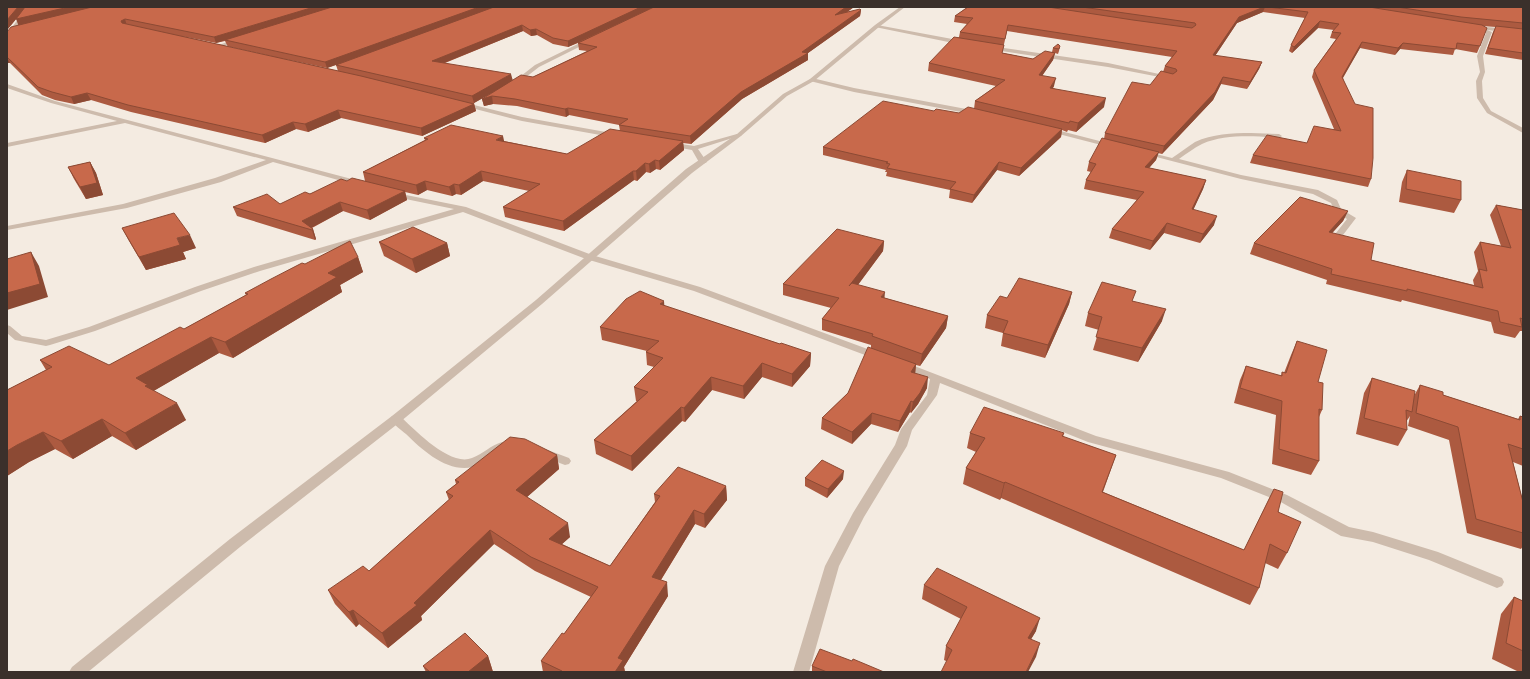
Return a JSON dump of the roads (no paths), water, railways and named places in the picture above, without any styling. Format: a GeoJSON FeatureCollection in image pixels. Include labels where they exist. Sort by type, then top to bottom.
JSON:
{"type":"FeatureCollection","features":[{"type":"Feature","properties":{"kind":"street"},"geometry":{"type":"LineString","coordinates":[[7,38],[16,23],[29,7]]}},
{"type":"Feature","properties":{"kind":"street"},"geometry":{"type":"LineString","coordinates":[[77,672],[234,543],[396,419],[539,302],[589,257],[689,172],[739,135],[785,95],[812,80],[877,26],[904,7]]}},
{"type":"Feature","properties":{"kind":"street"},"geometry":{"type":"LineString","coordinates":[[7,22],[16,23]]}},
{"type":"Feature","properties":{"kind":"street"},"geometry":{"type":"LineString","coordinates":[[877,26],[971,44]]}},
{"type":"Feature","properties":{"kind":"street"},"geometry":{"type":"LineString","coordinates":[[1523,32],[1466,27],[1489,32],[1486,41],[1481,47],[1480,56],[1483,71],[1482,78],[1479,81],[1480,98],[1484,106],[1498,119],[1523,131]]}},
{"type":"Feature","properties":{"kind":"street"},"geometry":{"type":"LineString","coordinates":[[11,31],[18,29]]}},
{"type":"Feature","properties":{"kind":"street"},"geometry":{"type":"LineString","coordinates":[[216,46],[246,37]]}},
{"type":"Feature","properties":{"kind":"street"},"geometry":{"type":"LineString","coordinates":[[508,88],[537,66],[594,38]]}},
{"type":"Feature","properties":{"kind":"street"},"geometry":{"type":"LineString","coordinates":[[208,45],[231,50]]}},
{"type":"Feature","properties":{"kind":"street"},"geometry":{"type":"LineString","coordinates":[[984,46],[1108,65],[1171,78]]}},
{"type":"Feature","properties":{"kind":"street"},"geometry":{"type":"LineString","coordinates":[[812,80],[854,90],[949,107],[983,115]]}},
{"type":"Feature","properties":{"kind":"street"},"geometry":{"type":"LineString","coordinates":[[7,86],[53,102],[274,160],[368,187]]}},
{"type":"Feature","properties":{"kind":"street"},"geometry":{"type":"LineString","coordinates":[[453,102],[522,119],[623,136]]}},
{"type":"Feature","properties":{"kind":"street"},"geometry":{"type":"LineString","coordinates":[[475,107],[482,103]]}},
{"type":"Feature","properties":{"kind":"street"},"geometry":{"type":"LineString","coordinates":[[7,145],[126,121]]}},
{"type":"Feature","properties":{"kind":"street"},"geometry":{"type":"LineString","coordinates":[[1040,128],[1118,147]]}},
{"type":"Feature","properties":{"kind":"street"},"geometry":{"type":"LineString","coordinates":[[1173,160],[1200,142],[1210,138],[1259,134],[1279,136]]}},
{"type":"Feature","properties":{"kind":"street"},"geometry":{"type":"LineString","coordinates":[[654,142],[694,148],[739,135]]}},
{"type":"Feature","properties":{"kind":"street"},"geometry":{"type":"LineString","coordinates":[[694,148],[703,162]]}},
{"type":"Feature","properties":{"kind":"street"},"geometry":{"type":"LineString","coordinates":[[1139,152],[1241,177],[1315,192],[1334,202],[1338,210],[1352,218],[1340,233]]}},
{"type":"Feature","properties":{"kind":"street"},"geometry":{"type":"LineString","coordinates":[[7,228],[124,206],[218,180],[274,160]]}},
{"type":"Feature","properties":{"kind":"street"},"geometry":{"type":"LineString","coordinates":[[390,193],[463,209],[589,257],[697,289],[936,377],[1092,439],[1225,475],[1283,498],[1346,532],[1373,537],[1433,556],[1497,582]]}},
{"type":"Feature","properties":{"kind":"street"},"geometry":{"type":"LineString","coordinates":[[7,328],[19,338],[46,342],[92,329],[198,289],[257,269],[351,243],[463,209]]}},
{"type":"Feature","properties":{"kind":"street"},"geometry":{"type":"LineString","coordinates":[[801,672],[832,566],[858,516],[883,473],[901,446],[907,429],[932,395],[936,377]]}},
{"type":"Feature","properties":{"kind":"street"},"geometry":{"type":"LineString","coordinates":[[396,419],[434,451],[456,464],[472,464],[502,446],[516,447]]}},
{"type":"Feature","properties":{"kind":"street"},"geometry":{"type":"LineString","coordinates":[[531,448],[565,461]]}}]}
